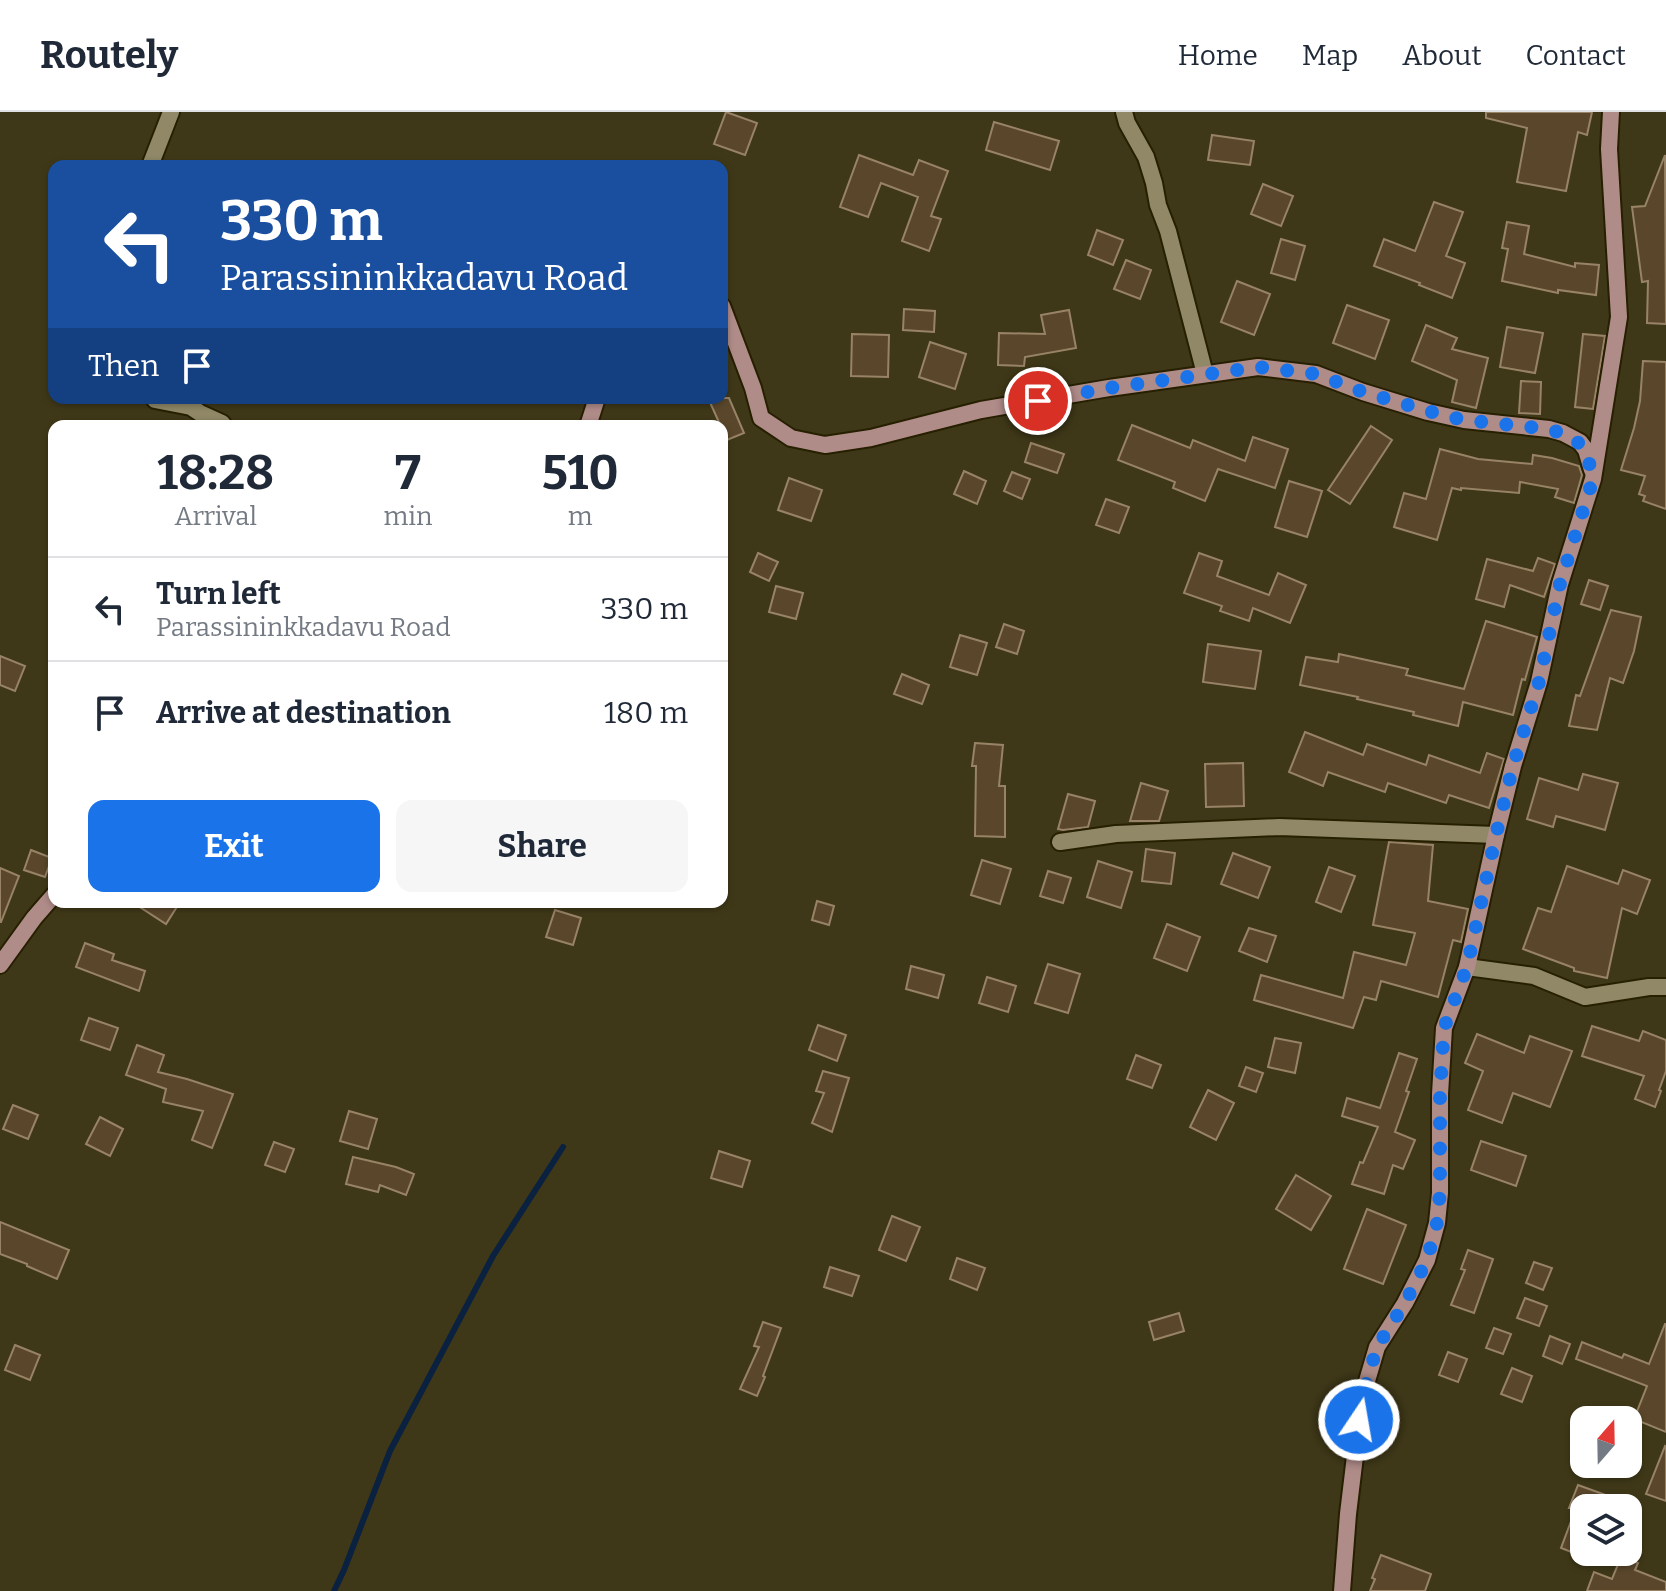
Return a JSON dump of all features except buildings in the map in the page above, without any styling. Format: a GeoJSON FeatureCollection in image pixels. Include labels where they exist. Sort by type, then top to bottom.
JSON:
{"type":"FeatureCollection","features":[{"type":"Feature","properties":{"kind":"main road"},"geometry":{"type":"LineString","coordinates":[[1342,1591],[1362,1398],[1377,1347],[1427,1260],[1437,1223],[1444,1028],[1467,967],[1513,766],[1539,682],[1560,584],[1593,479],[1619,317],[1609,149],[1611,112]]}},
{"type":"Feature","properties":{"kind":"main road"},"geometry":{"type":"LineString","coordinates":[[728,322],[761,418],[791,438],[825,445],[871,438],[981,410],[1258,367],[1316,374],[1363,392],[1464,420],[1563,433],[1580,442],[1586,450],[1593,479]]}},
{"type":"Feature","properties":{"kind":"main road"},"geometry":{"type":"LineString","coordinates":[[0,965],[48,902]]}},
{"type":"Feature","properties":{"kind":"street"},"geometry":{"type":"LineString","coordinates":[[152,160],[171,112]]}},
{"type":"Feature","properties":{"kind":"street"},"geometry":{"type":"LineString","coordinates":[[1124,112],[1146,157],[1205,374]]}},
{"type":"Feature","properties":{"kind":"street"},"geometry":{"type":"LineString","coordinates":[[176,404],[191,407],[215,420]]}},
{"type":"Feature","properties":{"kind":"street"},"geometry":{"type":"LineString","coordinates":[[1060,842],[1116,834],[1279,827],[1496,835]]}},
{"type":"Feature","properties":{"kind":"street"},"geometry":{"type":"LineString","coordinates":[[1467,967],[1534,976],[1585,997],[1666,987]]}},
{"type":"Feature","properties":{"kind":"waterway"},"geometry":{"type":"LineString","coordinates":[[334,1591],[390,1451],[493,1256],[563,1147]]}},
{"type":"Feature","properties":{"kind":"route"},"geometry":{"type":"LineString","coordinates":[[1038,401],[1258,367],[1316,374],[1363,392],[1464,420],[1549,429],[1580,442],[1590,461],[1593,479],[1560,584],[1539,682],[1513,766],[1467,967],[1444,1028],[1437,1223],[1427,1260],[1377,1347],[1359,1420]]}}]}
